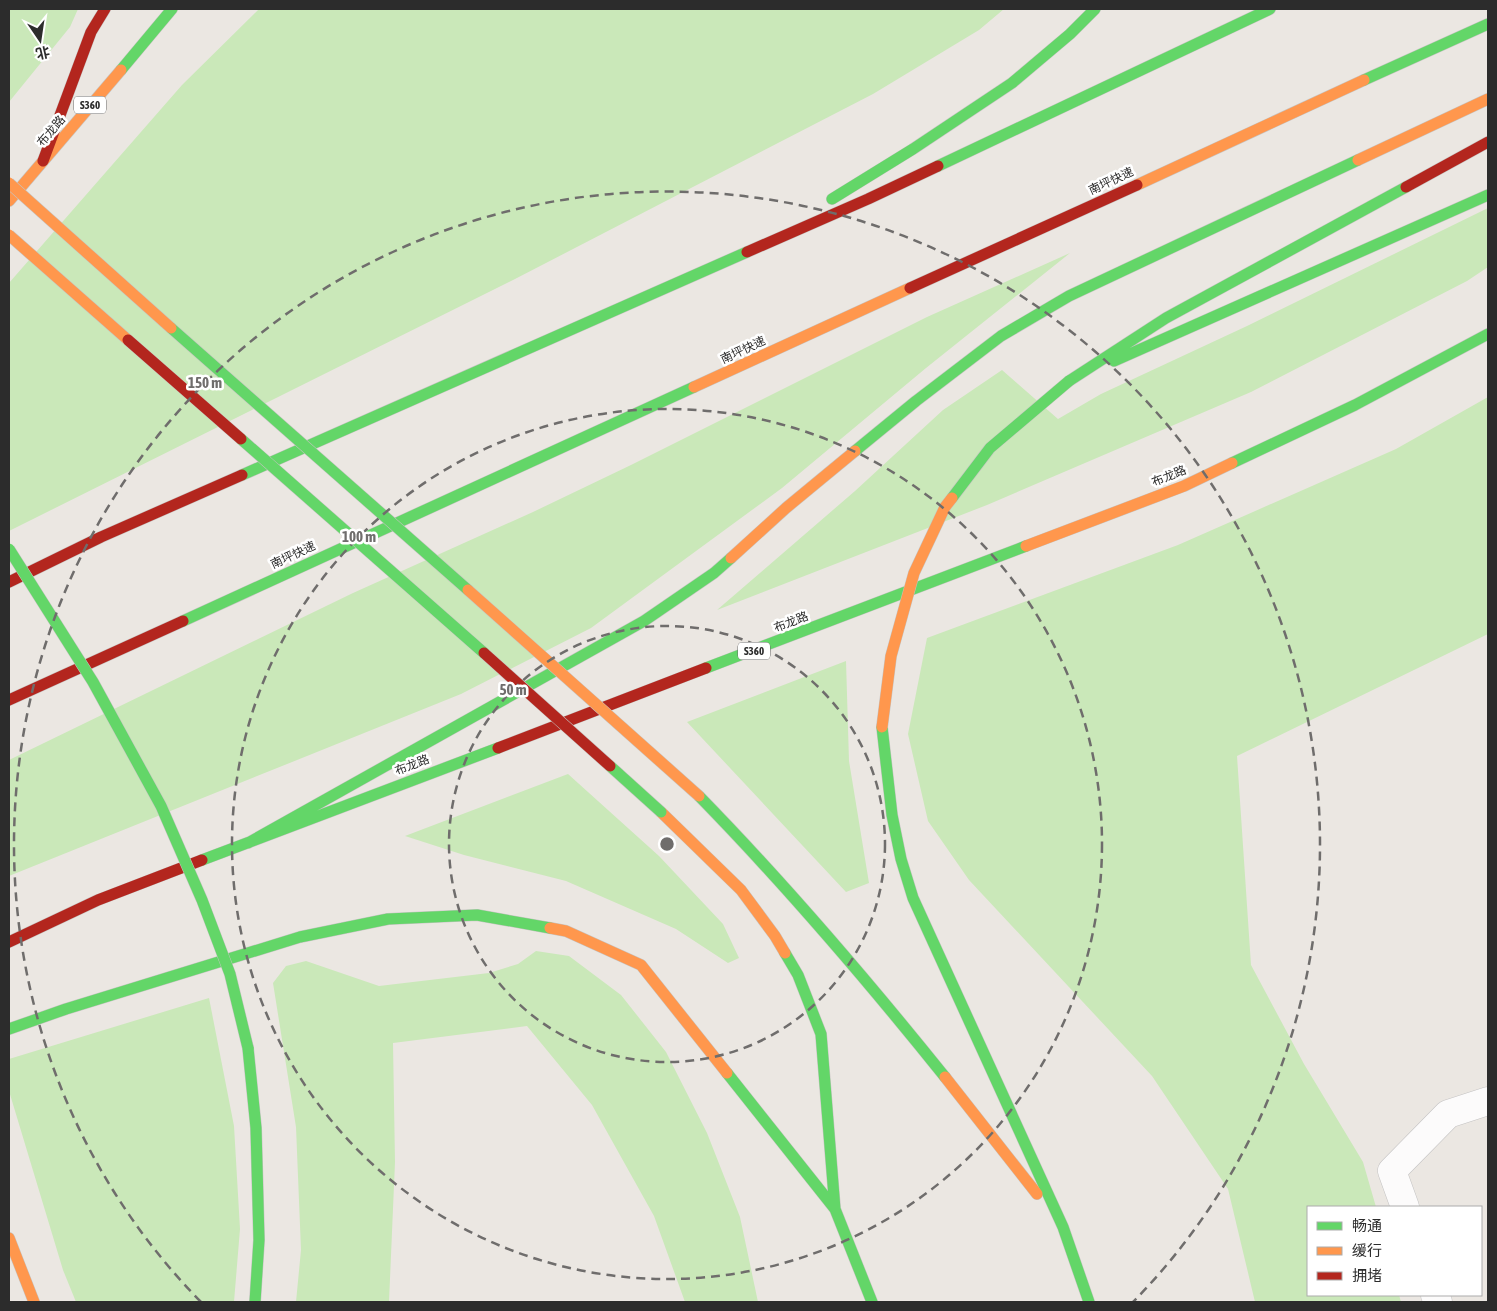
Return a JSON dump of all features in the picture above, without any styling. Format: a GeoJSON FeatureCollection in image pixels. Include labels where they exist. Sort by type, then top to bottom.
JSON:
{"type":"FeatureCollection","features":[{"type":"Feature","properties":{"kind":"main road"},"geometry":{"type":"LineString","coordinates":[[43,161],[91,32],[105,9]]}},
{"type":"Feature","properties":{"kind":"main road","name":"布龙路"},"geometry":{"type":"LineString","coordinates":[[9,201],[172,9]]}},
{"type":"Feature","properties":{"kind":"main road"},"geometry":{"type":"LineString","coordinates":[[691,277],[818,208],[913,149],[1012,83],[1070,34],[1094,9]]}},
{"type":"Feature","properties":{"kind":"main road"},"geometry":{"type":"LineString","coordinates":[[9,582],[101,537],[877,194],[1270,9]]}},
{"type":"Feature","properties":{"kind":"main road","name":"南坪快速"},"geometry":{"type":"LineString","coordinates":[[9,700],[1488,24]]}},
{"type":"Feature","properties":{"kind":"main road"},"geometry":{"type":"LineString","coordinates":[[248,843],[644,620],[714,573],[786,508],[916,401],[1001,336],[1069,296],[1488,99]]}},
{"type":"Feature","properties":{"kind":"main road"},"geometry":{"type":"LineString","coordinates":[[1089,1302],[1063,1227],[913,898],[901,859],[892,816],[882,727],[892,656],[914,573],[945,506],[990,448],[1069,381],[1166,318],[1488,142]]}},
{"type":"Feature","properties":{"kind":"main road"},"geometry":{"type":"LineString","coordinates":[[9,183],[526,639],[699,796],[742,838],[858,968],[1063,1227]]}},
{"type":"Feature","properties":{"kind":"main road"},"geometry":{"type":"LineString","coordinates":[[1069,381],[1488,195]]}},
{"type":"Feature","properties":{"kind":"main road"},"geometry":{"type":"LineString","coordinates":[[9,234],[490,658],[661,812],[741,890],[775,936],[798,975],[821,1034],[836,1209],[872,1302]]}},
{"type":"Feature","properties":{"kind":"main road","name":"布龙路"},"geometry":{"type":"LineString","coordinates":[[9,942],[98,900],[1184,486],[1355,405],[1488,334]]}},
{"type":"Feature","properties":{"kind":"main road"},"geometry":{"type":"LineString","coordinates":[[9,549],[93,682],[161,806],[202,900],[230,974],[248,1048],[256,1128],[259,1240],[255,1302]]}},
{"type":"Feature","properties":{"kind":"main road"},"geometry":{"type":"LineString","coordinates":[[9,1029],[66,1009],[300,938],[388,919],[477,915],[566,932],[642,966],[836,1209]]}},
{"type":"Feature","properties":{"kind":"main road"},"geometry":{"type":"LineString","coordinates":[[9,1238],[34,1302]]}},
{"type":"Feature","properties":{"kind":"street"},"geometry":{"type":"LineString","coordinates":[[1405,1206],[1392,1171],[1448,1114],[1488,1101]]}},
{"type":"Feature","properties":{"kind":"green space"},"geometry":{"type":"Polygon","coordinates":[[[9,9],[78,9],[70,27],[9,102],[9,9]]]}},
{"type":"Feature","properties":{"kind":"green space"},"geometry":{"type":"Polygon","coordinates":[[[259,9],[1004,9],[979,30],[873,94],[515,279],[9,531],[9,283],[182,85],[259,9]]]}},
{"type":"Feature","properties":{"kind":"green space"},"geometry":{"type":"Polygon","coordinates":[[[1488,208],[1488,267],[1467,281],[1251,392],[987,505],[717,610],[855,491],[943,410],[1002,370],[1058,419],[1101,394],[1247,326],[1488,208]]]}},
{"type":"Feature","properties":{"kind":"green space"},"geometry":{"type":"Polygon","coordinates":[[[1070,253],[926,368],[782,488],[591,628],[461,694],[9,876],[9,760],[353,593],[533,512],[631,465],[927,317],[1070,253]]]}},
{"type":"Feature","properties":{"kind":"green space"},"geometry":{"type":"Polygon","coordinates":[[[1488,397],[1488,634],[1237,756],[1251,965],[1304,1064],[1363,1162],[1376,1206],[1307,1206],[1307,1296],[1399,1296],[1401,1302],[1255,1302],[1228,1189],[1152,1076],[969,880],[928,821],[908,734],[927,638],[1178,545],[1396,449],[1488,397]]]}},
{"type":"Feature","properties":{"kind":"green space"},"geometry":{"type":"Polygon","coordinates":[[[846,661],[849,761],[869,883],[846,892],[687,722],[846,661]]]}},
{"type":"Feature","properties":{"kind":"green space"},"geometry":{"type":"Polygon","coordinates":[[[568,774],[659,856],[723,924],[739,958],[728,963],[676,929],[566,881],[464,855],[405,836],[568,774]]]}},
{"type":"Feature","properties":{"kind":"green space"},"geometry":{"type":"Polygon","coordinates":[[[536,951],[569,956],[621,995],[666,1052],[707,1133],[740,1217],[758,1302],[685,1302],[654,1216],[592,1105],[527,1026],[393,1043],[395,1162],[389,1302],[296,1302],[301,1250],[296,1127],[273,983],[286,966],[306,961],[379,986],[489,973],[518,964],[536,951]]]}},
{"type":"Feature","properties":{"kind":"green space"},"geometry":{"type":"Polygon","coordinates":[[[209,998],[234,1126],[240,1229],[234,1302],[76,1302],[63,1270],[9,1091],[9,1059],[209,998]]]}},
{"type":"Feature","properties":{"kind":"traffic: fast"},"geometry":{"type":"LineString","coordinates":[[121,70],[172,9]]}},
{"type":"Feature","properties":{"kind":"traffic: fast"},"geometry":{"type":"LineString","coordinates":[[832,199],[913,149],[1012,83],[1070,34],[1095,9]]}},
{"type":"Feature","properties":{"kind":"traffic: fast"},"geometry":{"type":"LineString","coordinates":[[938,166],[1270,9]]}},
{"type":"Feature","properties":{"kind":"traffic: fast"},"geometry":{"type":"LineString","coordinates":[[1364,80],[1488,24]]}},
{"type":"Feature","properties":{"kind":"traffic: fast"},"geometry":{"type":"LineString","coordinates":[[855,451],[916,401],[1001,336],[1069,296],[1358,160]]}},
{"type":"Feature","properties":{"kind":"traffic: fast"},"geometry":{"type":"LineString","coordinates":[[1069,381],[1166,318],[1406,187]]}},
{"type":"Feature","properties":{"kind":"traffic: fast"},"geometry":{"type":"LineString","coordinates":[[1114,361],[1488,195]]}},
{"type":"Feature","properties":{"kind":"traffic: fast"},"geometry":{"type":"LineString","coordinates":[[242,475],[747,252]]}},
{"type":"Feature","properties":{"kind":"traffic: fast"},"geometry":{"type":"LineString","coordinates":[[171,328],[468,590]]}},
{"type":"Feature","properties":{"kind":"traffic: fast"},"geometry":{"type":"LineString","coordinates":[[1232,463],[1355,405],[1488,334]]}},
{"type":"Feature","properties":{"kind":"traffic: fast"},"geometry":{"type":"LineString","coordinates":[[952,498],[990,448],[1069,381]]}},
{"type":"Feature","properties":{"kind":"traffic: fast"},"geometry":{"type":"LineString","coordinates":[[183,621],[694,387]]}},
{"type":"Feature","properties":{"kind":"traffic: fast"},"geometry":{"type":"LineString","coordinates":[[241,439],[484,653]]}},
{"type":"Feature","properties":{"kind":"traffic: fast"},"geometry":{"type":"LineString","coordinates":[[706,668],[1026,546]]}},
{"type":"Feature","properties":{"kind":"traffic: fast"},"geometry":{"type":"LineString","coordinates":[[9,549],[93,682],[161,806],[202,900],[230,974],[248,1048]]}},
{"type":"Feature","properties":{"kind":"traffic: fast"},"geometry":{"type":"LineString","coordinates":[[248,843],[644,621],[714,573],[731,558]]}},
{"type":"Feature","properties":{"kind":"traffic: fast"},"geometry":{"type":"LineString","coordinates":[[882,727],[892,815],[901,859],[913,898],[1063,1227],[1089,1302]]}},
{"type":"Feature","properties":{"kind":"traffic: fast"},"geometry":{"type":"LineString","coordinates":[[202,860],[498,748]]}},
{"type":"Feature","properties":{"kind":"traffic: fast"},"geometry":{"type":"LineString","coordinates":[[610,766],[661,812]]}},
{"type":"Feature","properties":{"kind":"traffic: fast"},"geometry":{"type":"LineString","coordinates":[[699,796],[825,934],[945,1077]]}},
{"type":"Feature","properties":{"kind":"traffic: fast"},"geometry":{"type":"LineString","coordinates":[[9,1029],[66,1009],[300,937],[388,919],[477,915],[550,928]]}},
{"type":"Feature","properties":{"kind":"traffic: fast"},"geometry":{"type":"LineString","coordinates":[[785,953],[798,975],[821,1034],[835,1209],[872,1302]]}},
{"type":"Feature","properties":{"kind":"traffic: fast"},"geometry":{"type":"LineString","coordinates":[[248,1048],[256,1128],[259,1240],[255,1302]]}},
{"type":"Feature","properties":{"kind":"traffic: fast"},"geometry":{"type":"LineString","coordinates":[[727,1073],[835,1209]]}},
{"type":"Feature","properties":{"kind":"traffic: slow"},"geometry":{"type":"LineString","coordinates":[[9,201],[121,70]]}},
{"type":"Feature","properties":{"kind":"traffic: slow"},"geometry":{"type":"LineString","coordinates":[[1137,185],[1364,80]]}},
{"type":"Feature","properties":{"kind":"traffic: slow"},"geometry":{"type":"LineString","coordinates":[[1358,160],[1488,99]]}},
{"type":"Feature","properties":{"kind":"traffic: slow"},"geometry":{"type":"LineString","coordinates":[[9,183],[171,328]]}},
{"type":"Feature","properties":{"kind":"traffic: slow"},"geometry":{"type":"LineString","coordinates":[[9,235],[128,340]]}},
{"type":"Feature","properties":{"kind":"traffic: slow"},"geometry":{"type":"LineString","coordinates":[[694,387],[910,288]]}},
{"type":"Feature","properties":{"kind":"traffic: slow"},"geometry":{"type":"LineString","coordinates":[[731,558],[786,508],[855,451]]}},
{"type":"Feature","properties":{"kind":"traffic: slow"},"geometry":{"type":"LineString","coordinates":[[1026,546],[1184,486],[1232,463]]}},
{"type":"Feature","properties":{"kind":"traffic: slow"},"geometry":{"type":"LineString","coordinates":[[882,727],[891,656],[914,573],[945,507],[952,498]]}},
{"type":"Feature","properties":{"kind":"traffic: slow"},"geometry":{"type":"LineString","coordinates":[[468,590],[699,796]]}},
{"type":"Feature","properties":{"kind":"traffic: slow"},"geometry":{"type":"LineString","coordinates":[[661,812],[741,890],[775,936],[785,953]]}},
{"type":"Feature","properties":{"kind":"traffic: slow"},"geometry":{"type":"LineString","coordinates":[[550,928],[566,931],[641,965],[727,1073]]}},
{"type":"Feature","properties":{"kind":"traffic: slow"},"geometry":{"type":"LineString","coordinates":[[945,1077],[1037,1194]]}},
{"type":"Feature","properties":{"kind":"traffic: slow"},"geometry":{"type":"LineString","coordinates":[[9,1238],[34,1302]]}},
{"type":"Feature","properties":{"kind":"traffic: jam"},"geometry":{"type":"LineString","coordinates":[[43,161],[91,32],[105,9]]}},
{"type":"Feature","properties":{"kind":"traffic: jam"},"geometry":{"type":"LineString","coordinates":[[1406,187],[1488,142]]}},
{"type":"Feature","properties":{"kind":"traffic: jam"},"geometry":{"type":"LineString","coordinates":[[747,252],[938,166]]}},
{"type":"Feature","properties":{"kind":"traffic: jam"},"geometry":{"type":"LineString","coordinates":[[910,288],[1137,185]]}},
{"type":"Feature","properties":{"kind":"traffic: jam"},"geometry":{"type":"LineString","coordinates":[[128,340],[241,439]]}},
{"type":"Feature","properties":{"kind":"traffic: jam"},"geometry":{"type":"LineString","coordinates":[[9,582],[101,537],[242,475]]}},
{"type":"Feature","properties":{"kind":"traffic: jam"},"geometry":{"type":"LineString","coordinates":[[9,700],[183,621]]}},
{"type":"Feature","properties":{"kind":"traffic: jam"},"geometry":{"type":"LineString","coordinates":[[484,653],[610,766]]}},
{"type":"Feature","properties":{"kind":"traffic: jam"},"geometry":{"type":"LineString","coordinates":[[498,748],[706,668]]}},
{"type":"Feature","properties":{"kind":"traffic: jam"},"geometry":{"type":"LineString","coordinates":[[9,942],[98,900],[202,860]]}}]}
